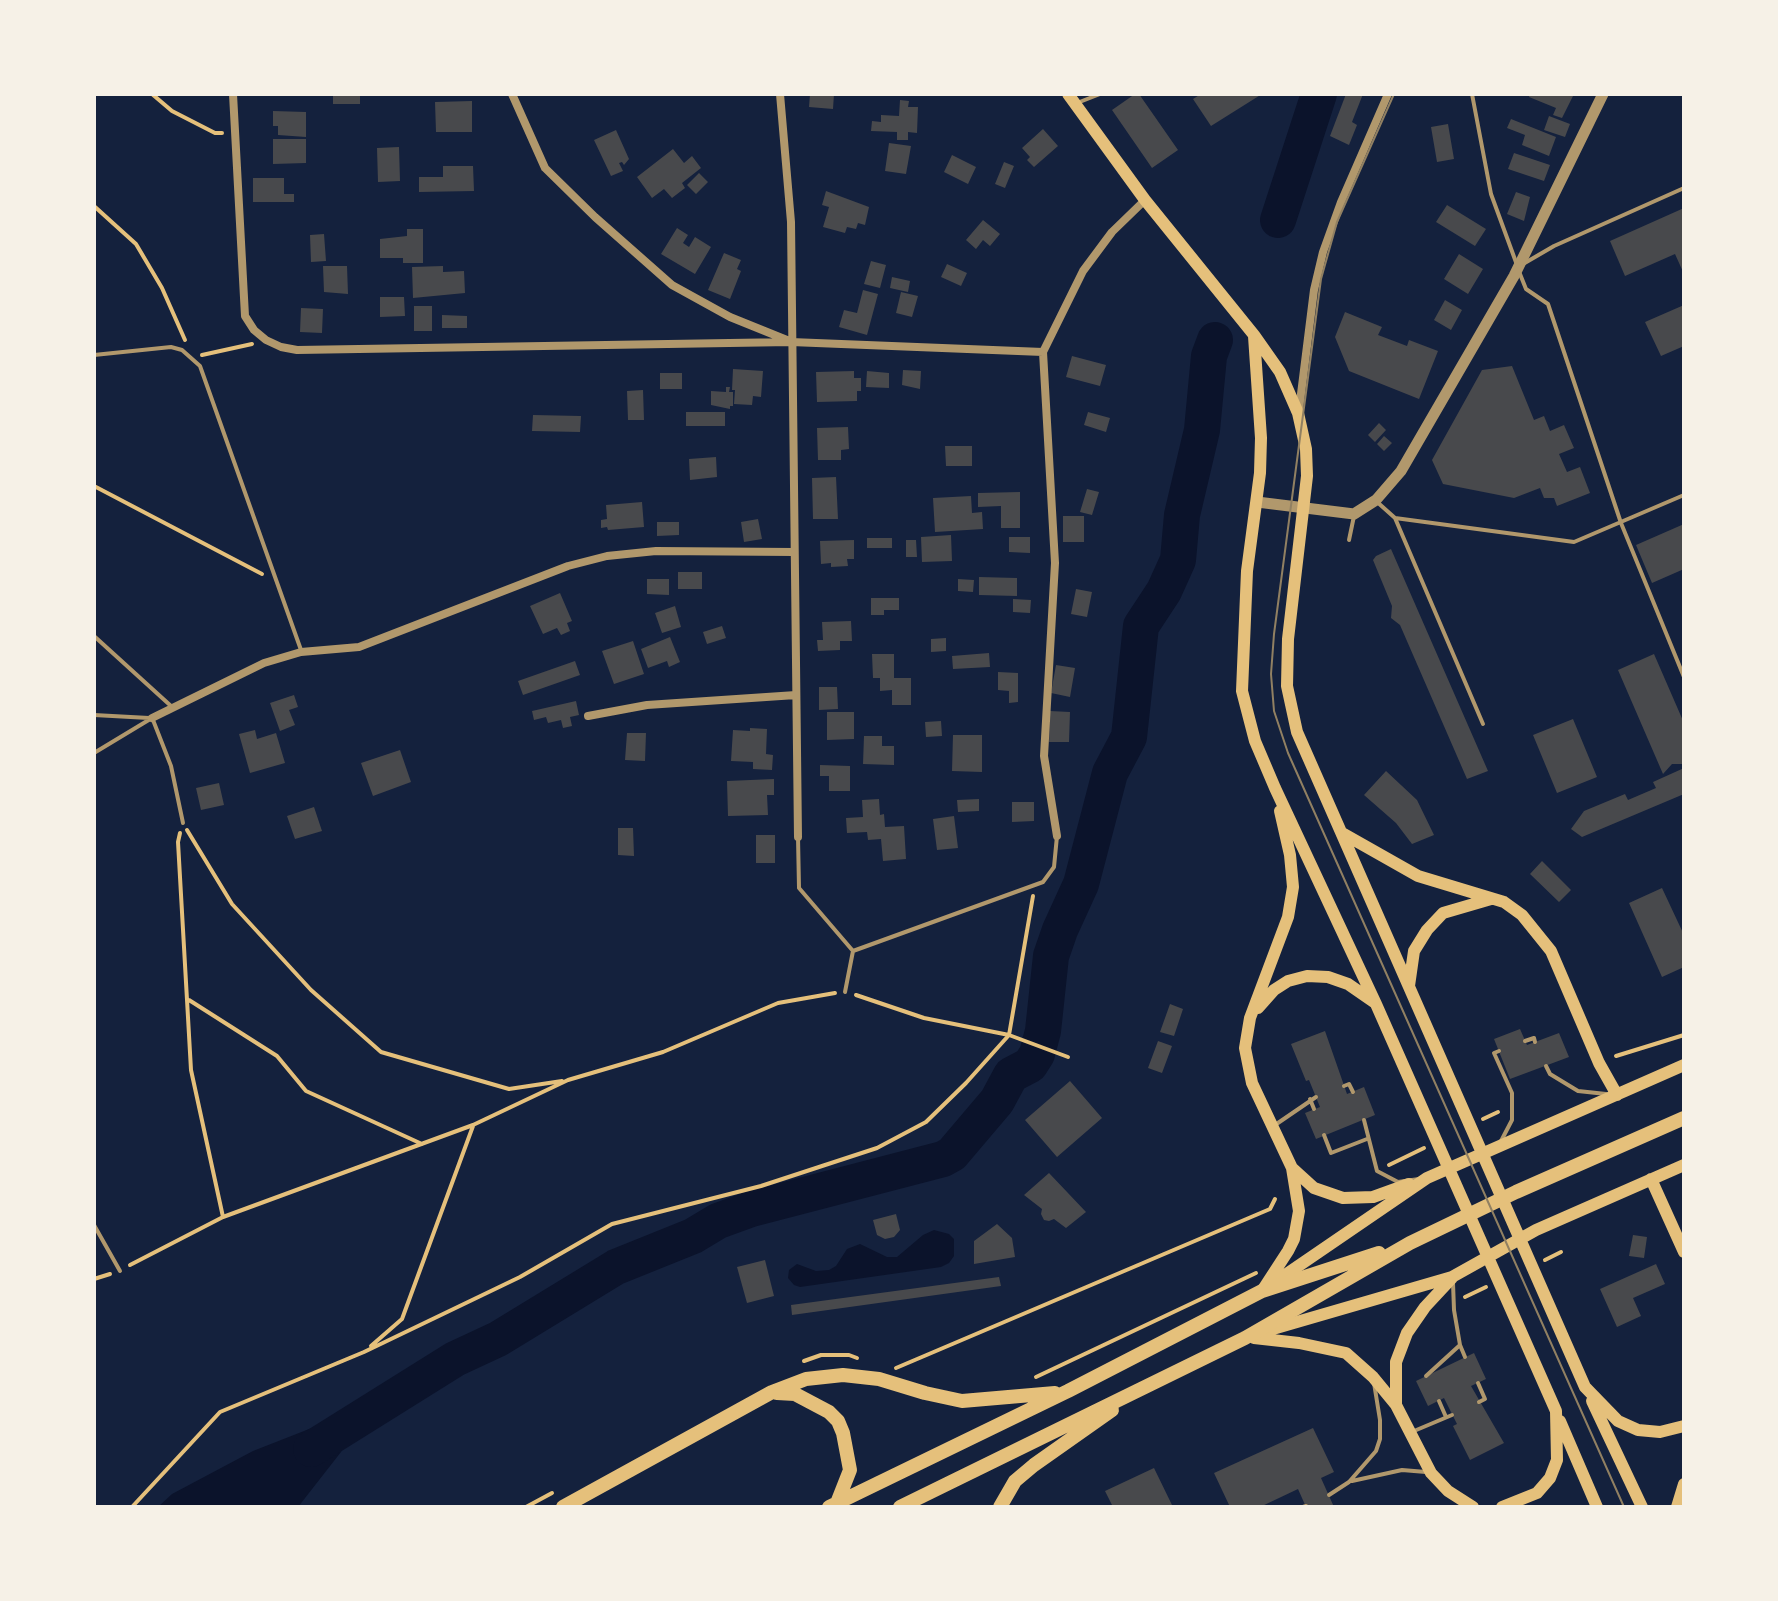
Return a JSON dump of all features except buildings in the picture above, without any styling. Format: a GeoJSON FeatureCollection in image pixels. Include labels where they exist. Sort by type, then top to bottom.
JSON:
{"type":"FeatureCollection","features":[{"type":"Feature","properties":{"kind":"main road"},"geometry":{"type":"LineString","coordinates":[[1071,99],[1145,200],[1254,335],[1280,372],[1298,413],[1306,449],[1305,509],[1288,639],[1287,686],[1297,732],[1585,1387],[1642,1507]]}},
{"type":"Feature","properties":{"kind":"main road"},"geometry":{"type":"LineString","coordinates":[[1254,335],[1261,438],[1257,502],[1247,571],[1242,691],[1255,741],[1376,1004],[1597,1507]]}},
{"type":"Feature","properties":{"kind":"main road"},"geometry":{"type":"LineString","coordinates":[[1262,1291],[1294,1239],[1299,1211],[1292,1168],[1247,1065],[1245,1048],[1250,1018],[1288,917],[1293,887],[1290,855],[1275,788]]}},
{"type":"Feature","properties":{"kind":"main road"},"geometry":{"type":"LineString","coordinates":[[1342,833],[1418,876],[1494,898],[1522,915],[1545,941],[1599,1063],[1617,1095]]}},
{"type":"Feature","properties":{"kind":"main road"},"geometry":{"type":"LineString","coordinates":[[1409,986],[1414,951],[1427,930],[1443,913],[1494,898]]}},
{"type":"Feature","properties":{"kind":"main road"},"geometry":{"type":"LineString","coordinates":[[1250,1018],[1274,990],[1288,981],[1307,976],[1328,977],[1348,984],[1376,1004]]}},
{"type":"Feature","properties":{"kind":"main road"},"geometry":{"type":"LineString","coordinates":[[1292,1168],[1314,1188],[1343,1198],[1373,1197],[1427,1178],[1684,1065]]}},
{"type":"Feature","properties":{"kind":"main road"},"geometry":{"type":"LineString","coordinates":[[900,1507],[1245,1338],[1410,1243],[1516,1192],[1684,1118]]}},
{"type":"Feature","properties":{"kind":"main road"},"geometry":{"type":"LineString","coordinates":[[1245,1338],[1452,1277],[1536,1230],[1684,1165]]}},
{"type":"Feature","properties":{"kind":"main road"},"geometry":{"type":"LineString","coordinates":[[833,1505],[1068,1391],[1262,1291],[1427,1178]]}},
{"type":"Feature","properties":{"kind":"main road"},"geometry":{"type":"LineString","coordinates":[[1651,1179],[1684,1252]]}},
{"type":"Feature","properties":{"kind":"main road"},"geometry":{"type":"LineString","coordinates":[[1262,1291],[1410,1243]]}},
{"type":"Feature","properties":{"kind":"main road"},"geometry":{"type":"LineString","coordinates":[[1396,1405],[1396,1362],[1407,1333],[1452,1277]]}},
{"type":"Feature","properties":{"kind":"main road"},"geometry":{"type":"LineString","coordinates":[[1245,1338],[1299,1343],[1346,1353],[1373,1377],[1396,1405],[1431,1473],[1448,1491],[1470,1506],[1482,1507]]}},
{"type":"Feature","properties":{"kind":"main road"},"geometry":{"type":"LineString","coordinates":[[563,1507],[772,1392],[806,1379],[843,1375],[879,1379],[962,1401],[1068,1391]]}},
{"type":"Feature","properties":{"kind":"main road"},"geometry":{"type":"LineString","coordinates":[[1000,1507],[1015,1481],[1034,1465],[1155,1381]]}},
{"type":"Feature","properties":{"kind":"main road"},"geometry":{"type":"LineString","coordinates":[[1585,1387],[1618,1421],[1638,1430],[1660,1432],[1684,1426]]}},
{"type":"Feature","properties":{"kind":"main road"},"geometry":{"type":"LineString","coordinates":[[772,1392],[795,1394],[829,1412],[838,1421],[850,1470],[833,1505]]}},
{"type":"Feature","properties":{"kind":"main road"},"geometry":{"type":"LineString","coordinates":[[1502,1507],[1537,1493],[1550,1478],[1557,1460],[1556,1411]]}},
{"type":"Feature","properties":{"kind":"main road"},"geometry":{"type":"LineString","coordinates":[[1677,1507],[1684,1484]]}},
{"type":"Feature","properties":{"kind":"street"},"geometry":{"type":"LineString","coordinates":[[233,94],[245,316],[254,330],[281,347],[297,350],[791,342],[1043,352]]}},
{"type":"Feature","properties":{"kind":"street"},"geometry":{"type":"LineString","coordinates":[[512,94],[545,168],[606,227],[672,285],[730,317],[791,342]]}},
{"type":"Feature","properties":{"kind":"street"},"geometry":{"type":"LineString","coordinates":[[780,94],[791,222],[798,837]]}},
{"type":"Feature","properties":{"kind":"street"},"geometry":{"type":"LineString","coordinates":[[1298,413],[1314,290],[1323,252],[1388,94]]}},
{"type":"Feature","properties":{"kind":"street"},"geometry":{"type":"LineString","coordinates":[[1257,502],[1354,514],[1376,500],[1401,471],[1517,268],[1603,94]]}},
{"type":"Feature","properties":{"kind":"street"},"geometry":{"type":"LineString","coordinates":[[1057,836],[1044,756],[1055,563],[1043,352],[1083,271],[1112,232],[1145,200]]}},
{"type":"Feature","properties":{"kind":"street"},"geometry":{"type":"LineString","coordinates":[[152,718],[264,663],[301,652],[359,647],[568,566],[607,556],[656,551],[794,552]]}},
{"type":"Feature","properties":{"kind":"street"},"geometry":{"type":"LineString","coordinates":[[588,716],[647,705],[796,695]]}},
{"type":"Feature","properties":{"kind":"lane"},"geometry":{"type":"LineString","coordinates":[[1071,99],[1100,94]]}},
{"type":"Feature","properties":{"kind":"lane"},"geometry":{"type":"LineString","coordinates":[[1472,94],[1491,194],[1517,268],[1526,289],[1548,304],[1621,523],[1684,677]]}},
{"type":"Feature","properties":{"kind":"lane"},"geometry":{"type":"LineString","coordinates":[[1517,268],[1554,246],[1684,188]]}},
{"type":"Feature","properties":{"kind":"lane"},"geometry":{"type":"LineString","coordinates":[[94,355],[171,347],[192,357],[204,376],[301,652]]}},
{"type":"Feature","properties":{"kind":"lane"},"geometry":{"type":"LineString","coordinates":[[1395,518],[1574,542],[1684,495]]}},
{"type":"Feature","properties":{"kind":"lane"},"geometry":{"type":"LineString","coordinates":[[1376,500],[1395,518],[1483,724]]}},
{"type":"Feature","properties":{"kind":"lane"},"geometry":{"type":"LineString","coordinates":[[1349,540],[1354,514]]}},
{"type":"Feature","properties":{"kind":"lane"},"geometry":{"type":"LineString","coordinates":[[94,636],[173,708]]}},
{"type":"Feature","properties":{"kind":"lane"},"geometry":{"type":"LineString","coordinates":[[94,715],[152,718]]}},
{"type":"Feature","properties":{"kind":"lane"},"geometry":{"type":"LineString","coordinates":[[94,753],[152,718]]}},
{"type":"Feature","properties":{"kind":"lane"},"geometry":{"type":"LineString","coordinates":[[152,718],[171,766],[183,823]]}},
{"type":"Feature","properties":{"kind":"lane"},"geometry":{"type":"LineString","coordinates":[[853,951],[1043,882],[1054,867],[1057,836]]}},
{"type":"Feature","properties":{"kind":"lane"},"geometry":{"type":"LineString","coordinates":[[798,837],[799,888],[853,951]]}},
{"type":"Feature","properties":{"kind":"lane"},"geometry":{"type":"LineString","coordinates":[[845,992],[853,951]]}},
{"type":"Feature","properties":{"kind":"lane"},"geometry":{"type":"LineString","coordinates":[[1525,1041],[1534,1038],[1535,1042]]}},
{"type":"Feature","properties":{"kind":"lane"},"geometry":{"type":"LineString","coordinates":[[1498,1147],[1512,1120],[1512,1093],[1494,1053],[1499,1051]]}},
{"type":"Feature","properties":{"kind":"lane"},"geometry":{"type":"LineString","coordinates":[[1546,1066],[1550,1074],[1578,1091],[1617,1095]]}},
{"type":"Feature","properties":{"kind":"lane"},"geometry":{"type":"LineString","coordinates":[[1344,1086],[1349,1084],[1353,1092]]}},
{"type":"Feature","properties":{"kind":"lane"},"geometry":{"type":"LineString","coordinates":[[1273,1127],[1313,1098],[1314,1109]]}},
{"type":"Feature","properties":{"kind":"lane"},"geometry":{"type":"LineString","coordinates":[[1364,1120],[1377,1171],[1398,1182],[1427,1178]]}},
{"type":"Feature","properties":{"kind":"lane"},"geometry":{"type":"LineString","coordinates":[[1324,1135],[1331,1153],[1367,1139]]}},
{"type":"Feature","properties":{"kind":"lane"},"geometry":{"type":"LineString","coordinates":[[94,1225],[120,1271]]}},
{"type":"Feature","properties":{"kind":"lane"},"geometry":{"type":"LineString","coordinates":[[1452,1277],[1454,1310],[1465,1357]]}},
{"type":"Feature","properties":{"kind":"lane"},"geometry":{"type":"LineString","coordinates":[[1426,1376],[1460,1345]]}},
{"type":"Feature","properties":{"kind":"lane"},"geometry":{"type":"LineString","coordinates":[[1329,1495],[1349,1482],[1376,1451],[1380,1439],[1380,1420],[1373,1377]]}},
{"type":"Feature","properties":{"kind":"lane"},"geometry":{"type":"LineString","coordinates":[[1478,1383],[1485,1399],[1479,1402]]}},
{"type":"Feature","properties":{"kind":"lane"},"geometry":{"type":"LineString","coordinates":[[1439,1401],[1446,1417]]}},
{"type":"Feature","properties":{"kind":"lane"},"geometry":{"type":"LineString","coordinates":[[1408,1433],[1452,1415]]}},
{"type":"Feature","properties":{"kind":"lane"},"geometry":{"type":"LineString","coordinates":[[1349,1482],[1402,1470],[1431,1473]]}},
{"type":"Feature","properties":{"kind":"path"},"geometry":{"type":"LineString","coordinates":[[152,94],[172,111],[215,133],[233,131]]}},
{"type":"Feature","properties":{"kind":"path"},"geometry":{"type":"LineString","coordinates":[[94,206],[136,244],[162,288],[192,357],[266,340]]}},
{"type":"Feature","properties":{"kind":"path"},"geometry":{"type":"LineString","coordinates":[[94,486],[277,582]]}},
{"type":"Feature","properties":{"kind":"path"},"geometry":{"type":"LineString","coordinates":[[183,823],[178,842],[191,1070],[223,1217]]}},
{"type":"Feature","properties":{"kind":"path"},"geometry":{"type":"LineString","coordinates":[[183,823],[232,904],[311,990],[381,1052],[509,1089],[568,1080],[651,1056],[778,1003],[845,992],[924,1018],[1009,1035],[1068,1057]]}},
{"type":"Feature","properties":{"kind":"path"},"geometry":{"type":"LineString","coordinates":[[132,1507],[220,1412],[364,1352],[520,1277],[612,1224],[761,1186],[877,1148],[926,1122],[1009,1035],[1035,886]]}},
{"type":"Feature","properties":{"kind":"path"},"geometry":{"type":"LineString","coordinates":[[188,999],[277,1056],[306,1091],[422,1144]]}},
{"type":"Feature","properties":{"kind":"path"},"geometry":{"type":"LineString","coordinates":[[1616,1056],[1684,1035]]}},
{"type":"Feature","properties":{"kind":"path"},"geometry":{"type":"LineString","coordinates":[[94,1279],[120,1271],[223,1217],[473,1125],[568,1080]]}},
{"type":"Feature","properties":{"kind":"path"},"geometry":{"type":"LineString","coordinates":[[364,1352],[402,1319],[473,1125]]}},
{"type":"Feature","properties":{"kind":"path"},"geometry":{"type":"LineString","coordinates":[[906,1374],[891,1370],[1270,1209],[1275,1199]]}},
{"type":"Feature","properties":{"kind":"path"},"geometry":{"type":"LineString","coordinates":[[1026,1380],[1256,1273],[1266,1264]]}},
{"type":"Feature","properties":{"kind":"path"},"geometry":{"type":"LineString","coordinates":[[796,1364],[821,1355],[849,1355],[863,1360]]}},
{"type":"Feature","properties":{"kind":"path"},"geometry":{"type":"LineString","coordinates":[[526,1507],[565,1486]]}},
{"type":"Feature","properties":{"kind":"water"},"geometry":{"type":"Polygon","coordinates":[[[934,1230],[949,1234],[954,1239],[954,1256],[941,1267],[800,1287],[788,1278],[789,1270],[797,1264],[816,1271],[829,1270],[836,1266],[847,1249],[860,1244],[887,1257],[897,1257],[923,1235],[934,1230]]]}},
{"type":"Feature","properties":{"kind":"water"},"geometry":{"type":"Polygon","coordinates":[[[327,1422],[351,1424],[341,1452],[298,1507],[158,1507],[172,1494],[253,1451],[327,1422]]]}},
{"type":"Feature","properties":{"kind":"waterway"},"geometry":{"type":"LineString","coordinates":[[1278,220],[1319,94]]}},
{"type":"Feature","properties":{"kind":"waterway"},"geometry":{"type":"LineString","coordinates":[[311,1449],[455,1359],[498,1339],[616,1267],[751,1209],[943,1159],[952,1154],[997,1101],[1011,1075],[1030,1065],[1037,1054],[1043,1031],[1051,956],[1081,884],[1110,773],[1129,737],[1141,626],[1164,591],[1178,560],[1182,515],[1202,430],[1209,356],[1215,340]]}},
{"type":"Feature","properties":{"kind":"tram line"},"geometry":{"type":"LineString","coordinates":[[1394,94],[1337,222],[1321,279],[1274,634],[1271,674],[1274,711],[1288,753],[1624,1507]]}}]}
